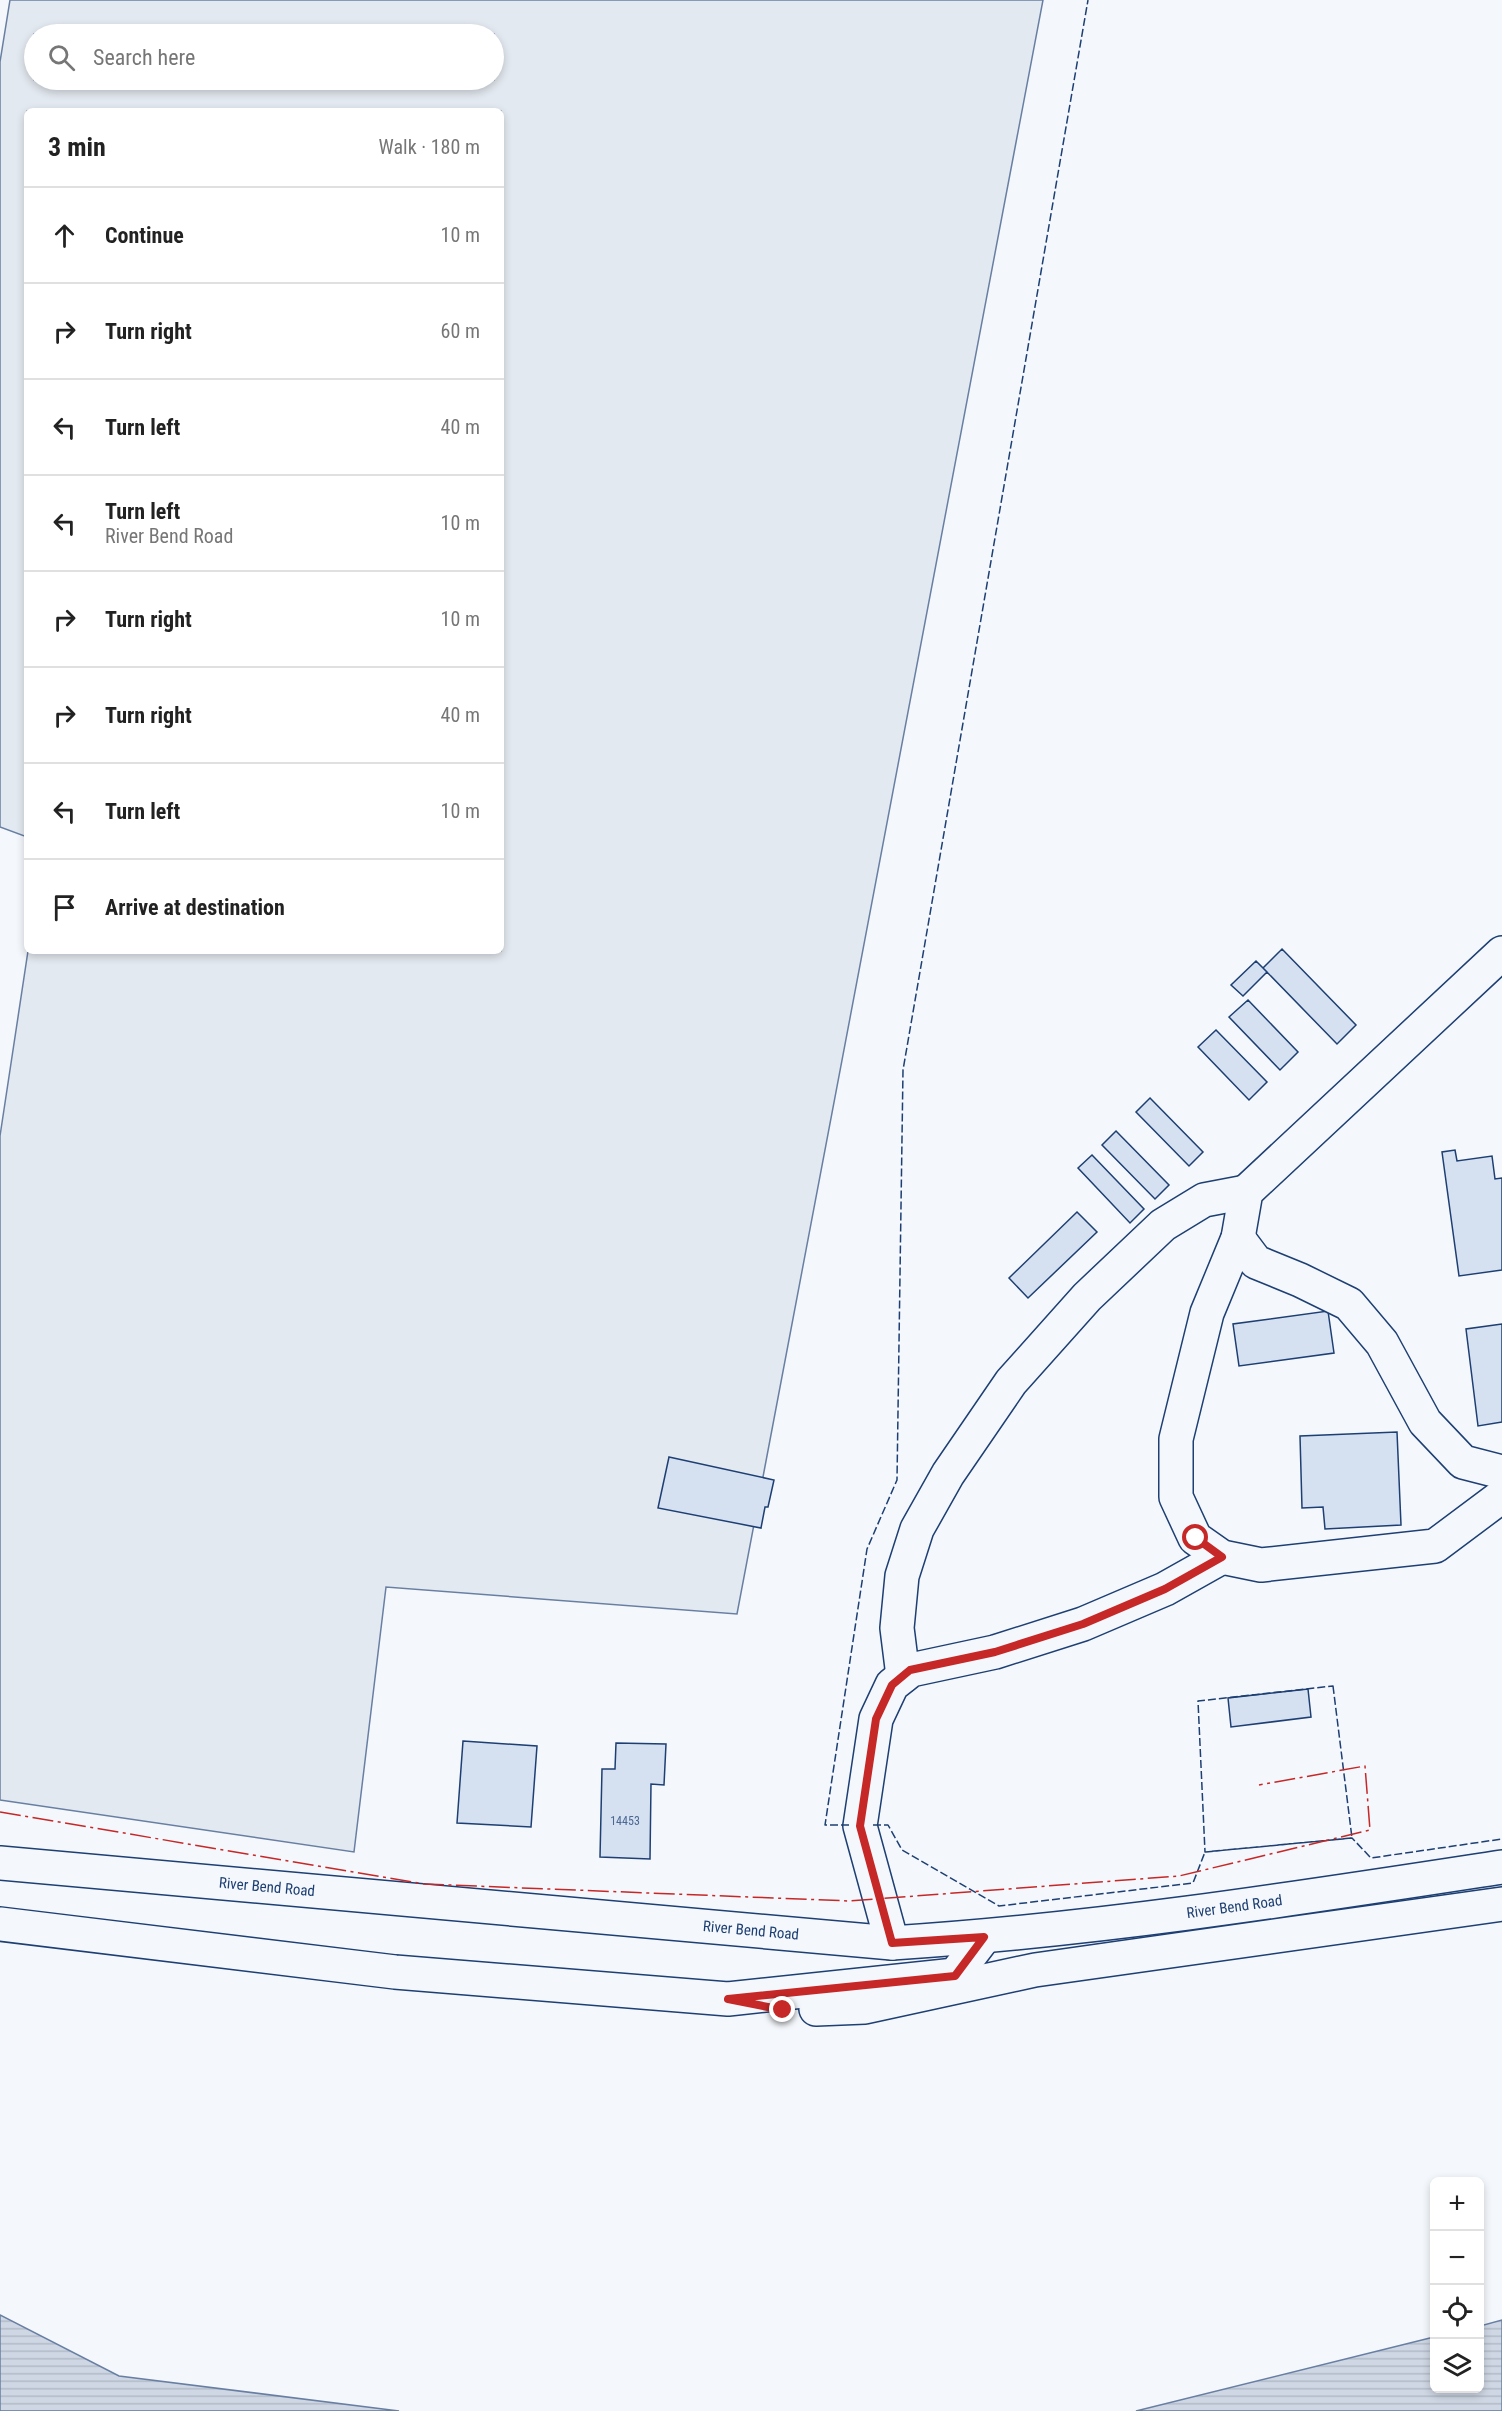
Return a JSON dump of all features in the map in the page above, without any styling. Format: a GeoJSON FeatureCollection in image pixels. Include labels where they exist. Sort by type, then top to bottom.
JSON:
{"type":"FeatureCollection","features":[{"type":"Feature","properties":{"kind":"street"},"geometry":{"type":"LineString","coordinates":[[903,1676],[897,1628],[902,1576],[917,1529],[948,1474],[1011,1382],[1087,1297],[1163,1225],[1204,1200],[1246,1192],[1502,953]]}},
{"type":"Feature","properties":{"kind":"street"},"geometry":{"type":"LineString","coordinates":[[1246,1192],[1238,1238],[1208,1313],[1176,1439],[1176,1497],[1196,1538],[1222,1557],[1261,1565],[1435,1546],[1502,1496]]}},
{"type":"Feature","properties":{"kind":"street"},"geometry":{"type":"LineString","coordinates":[[1238,1238],[1256,1262],[1349,1304],[1382,1343],[1425,1422],[1463,1462],[1502,1472]]}},
{"type":"Feature","properties":{"kind":"street"},"geometry":{"type":"LineString","coordinates":[[892,1943],[860,1826],[876,1719],[892,1685],[910,1670],[995,1652],[1083,1624],[1165,1589],[1222,1557]]}},
{"type":"Feature","properties":{"kind":"street","name":"River Bend Road"},"geometry":{"type":"LineString","coordinates":[[0,1863],[892,1943],[984,1937],[1290,1899],[1502,1867]]}},
{"type":"Feature","properties":{"kind":"street"},"geometry":{"type":"LineString","coordinates":[[0,1924],[394,1972],[728,1999],[783,2010],[865,2007],[1035,1970],[1502,1904]]}},
{"type":"Feature","properties":{"kind":"street"},"geometry":{"type":"LineString","coordinates":[[728,1999],[955,1976],[984,1937]]}},
{"type":"Feature","properties":{"kind":"shaded area"},"geometry":{"type":"Polygon","coordinates":[[[10,0],[1043,0],[737,1614],[386,1587],[354,1852],[0,1800],[0,1136],[28,954],[504,954],[504,108],[24,108],[24,836],[0,827],[0,62],[10,0]]]}},
{"type":"Feature","properties":{"kind":"shaded area"},"geometry":{"type":"Polygon","coordinates":[[[0,2315],[119,2376],[399,2411],[0,2411],[0,2315]]]}},
{"type":"Feature","properties":{"kind":"shaded area"},"geometry":{"type":"Polygon","coordinates":[[[1502,2320],[1502,2411],[1136,2411],[1430,2338],[1430,2393],[1484,2393],[1484,2325],[1502,2320]]]}},
{"type":"Feature","properties":{"kind":"building"},"geometry":{"type":"Polygon","coordinates":[[[1282,949],[1356,1025],[1337,1044],[1263,968],[1282,949]]]}},
{"type":"Feature","properties":{"kind":"building"},"geometry":{"type":"Polygon","coordinates":[[[1256,961],[1267,972],[1243,996],[1231,985],[1256,961]]]}},
{"type":"Feature","properties":{"kind":"building"},"geometry":{"type":"Polygon","coordinates":[[[1248,1000],[1298,1052],[1280,1070],[1229,1017],[1248,1000]]]}},
{"type":"Feature","properties":{"kind":"building"},"geometry":{"type":"Polygon","coordinates":[[[1216,1030],[1267,1082],[1249,1100],[1198,1047],[1216,1030]]]}},
{"type":"Feature","properties":{"kind":"building"},"geometry":{"type":"Polygon","coordinates":[[[1150,1098],[1203,1152],[1189,1166],[1136,1112],[1150,1098]]]}},
{"type":"Feature","properties":{"kind":"building"},"geometry":{"type":"Polygon","coordinates":[[[1116,1131],[1169,1185],[1155,1199],[1102,1145],[1116,1131]]]}},
{"type":"Feature","properties":{"kind":"building"},"geometry":{"type":"Polygon","coordinates":[[[1455,1150],[1457,1161],[1492,1156],[1495,1179],[1502,1178],[1502,1270],[1459,1276],[1442,1152],[1455,1150]]]}},
{"type":"Feature","properties":{"kind":"building"},"geometry":{"type":"Polygon","coordinates":[[[1092,1155],[1144,1209],[1130,1223],[1078,1168],[1092,1155]]]}},
{"type":"Feature","properties":{"kind":"building"},"geometry":{"type":"Polygon","coordinates":[[[1077,1212],[1097,1232],[1028,1298],[1009,1278],[1077,1212]]]}},
{"type":"Feature","properties":{"kind":"building"},"geometry":{"type":"Polygon","coordinates":[[[1328,1311],[1334,1353],[1239,1366],[1233,1324],[1328,1311]]]}},
{"type":"Feature","properties":{"kind":"building"},"geometry":{"type":"Polygon","coordinates":[[[1502,1324],[1502,1422],[1478,1426],[1466,1329],[1502,1324]]]}},
{"type":"Feature","properties":{"kind":"building"},"geometry":{"type":"Polygon","coordinates":[[[1397,1432],[1401,1525],[1325,1529],[1323,1507],[1302,1508],[1300,1436],[1397,1432]]]}},
{"type":"Feature","properties":{"kind":"building"},"geometry":{"type":"Polygon","coordinates":[[[669,1457],[774,1480],[761,1528],[658,1508],[669,1457]]]}},
{"type":"Feature","properties":{"kind":"building"},"geometry":{"type":"Polygon","coordinates":[[[1308,1689],[1311,1717],[1231,1727],[1228,1698],[1308,1689]]]}},
{"type":"Feature","properties":{"kind":"building"},"geometry":{"type":"Polygon","coordinates":[[[463,1741],[537,1746],[531,1827],[457,1823],[463,1741]]]}},
{"type":"Feature","properties":{"kind":"building"},"geometry":{"type":"Polygon","coordinates":[[[616,1743],[666,1744],[664,1785],[651,1784],[650,1859],[600,1857],[602,1769],[615,1769],[616,1743]]]}},
{"type":"Feature","properties":{"kind":"fence"},"geometry":{"type":"LineString","coordinates":[[849,1825],[825,1825],[867,1549],[897,1480],[903,1070],[1088,0]]}},
{"type":"Feature","properties":{"kind":"fence"},"geometry":{"type":"LineString","coordinates":[[1333,1686],[1352,1838],[1205,1852],[1198,1701],[1333,1686]]}},
{"type":"Feature","properties":{"kind":"fence"},"geometry":{"type":"LineString","coordinates":[[873,1825],[888,1825],[902,1850],[999,1906],[1193,1883],[1205,1852],[1352,1838],[1371,1858],[1502,1839]]}},
{"type":"Feature","properties":{"kind":"power"},"geometry":{"type":"LineString","coordinates":[[0,1812],[424,1884],[849,1901],[1179,1876],[1370,1830],[1365,1766],[1259,1785]]}},
{"type":"Feature","properties":{"kind":"route"},"geometry":{"type":"LineString","coordinates":[[783,2010],[728,1999],[867,1983],[955,1976],[984,1937],[892,1943],[860,1826],[876,1719],[892,1685],[910,1670],[995,1652],[1083,1624],[1165,1589],[1222,1557],[1196,1538]]}}]}
